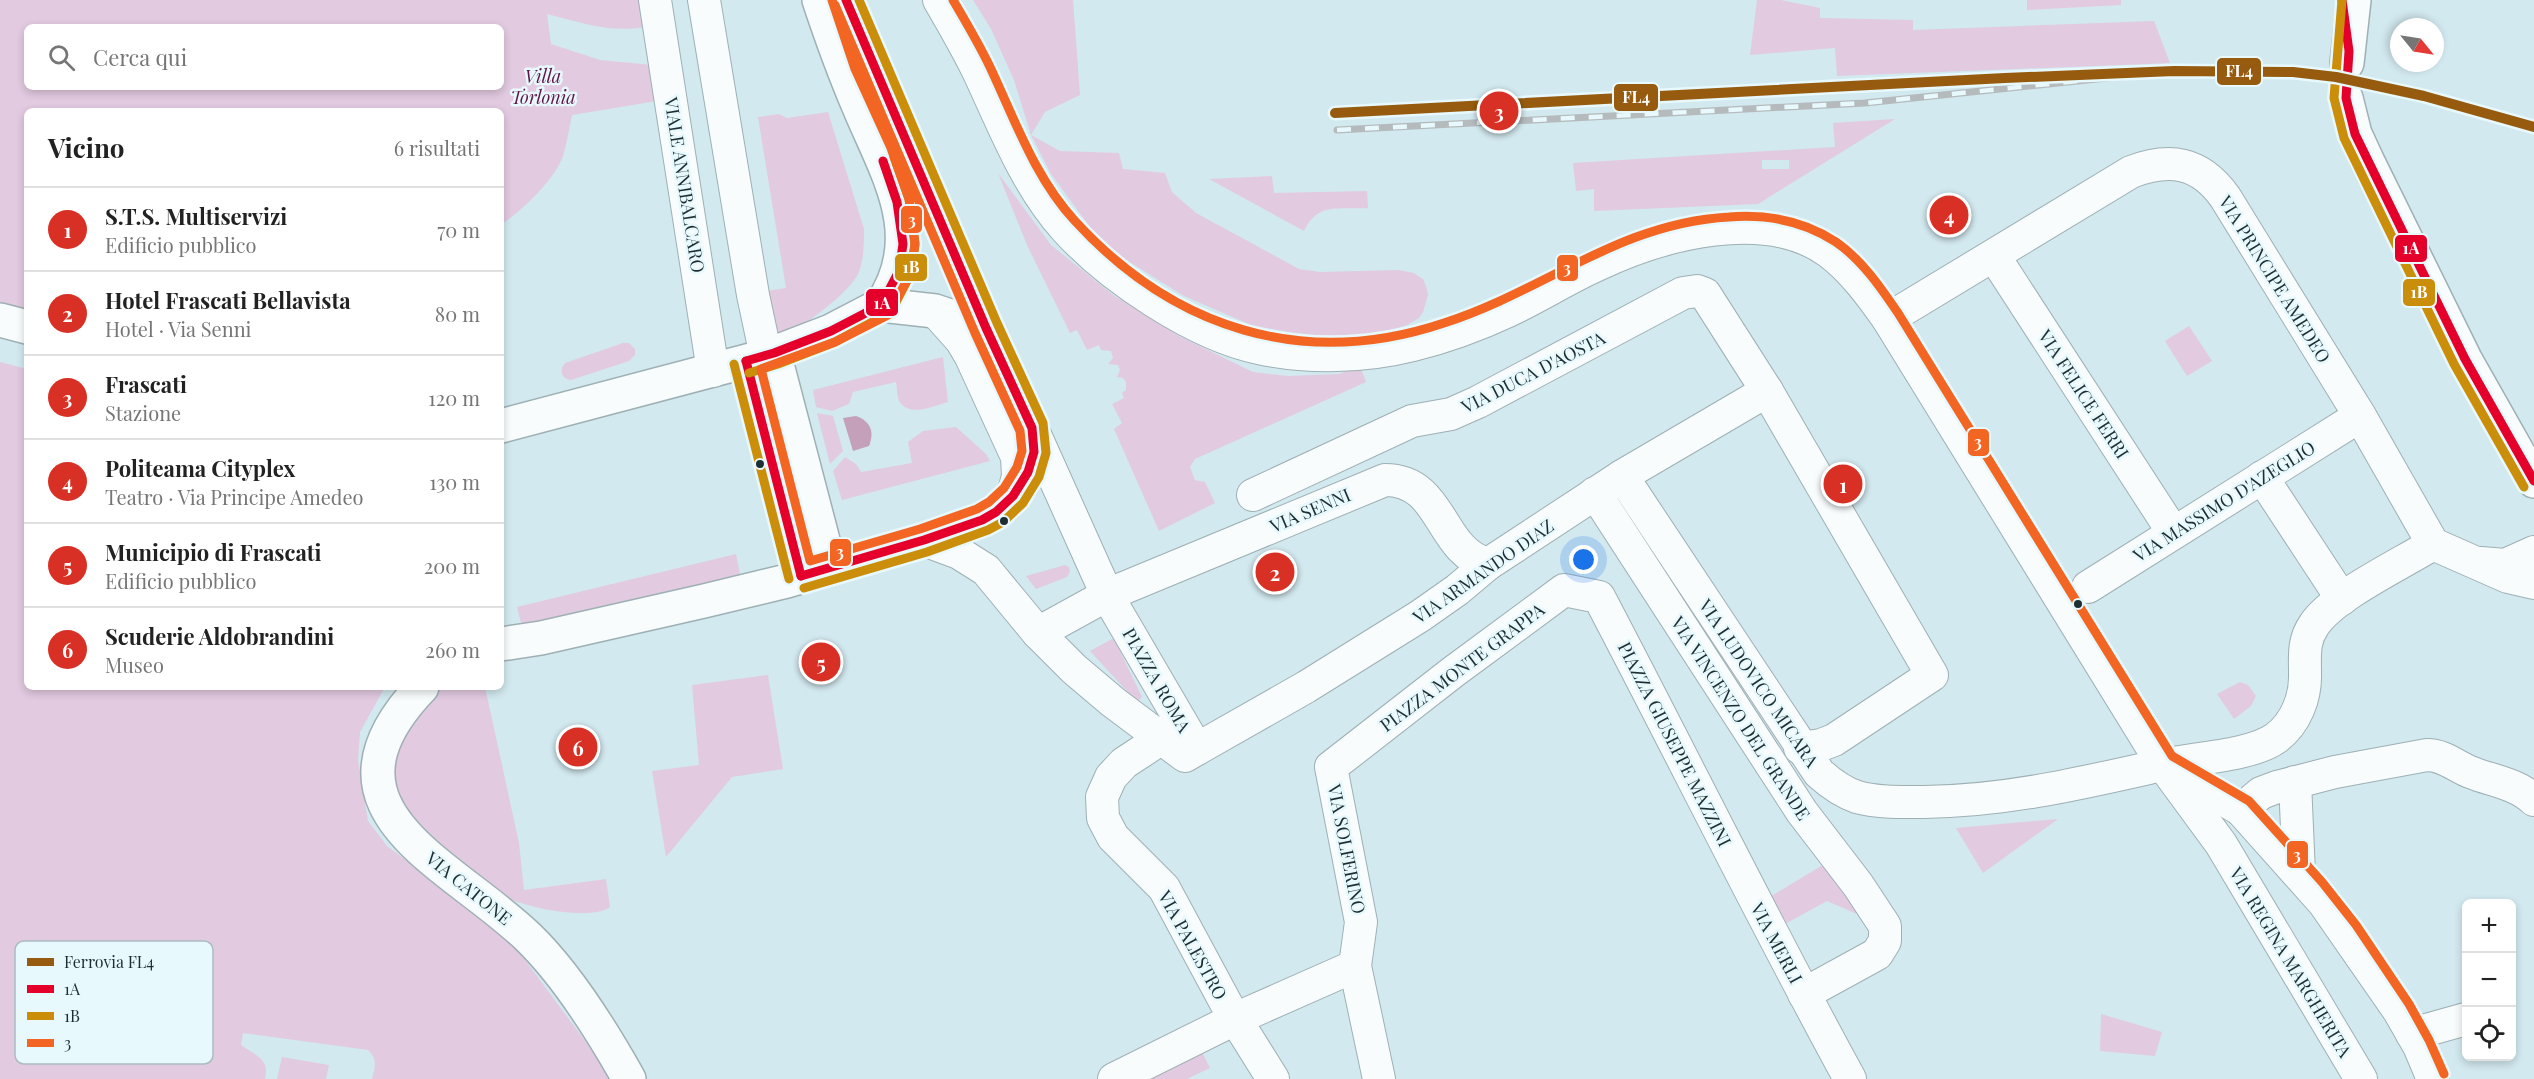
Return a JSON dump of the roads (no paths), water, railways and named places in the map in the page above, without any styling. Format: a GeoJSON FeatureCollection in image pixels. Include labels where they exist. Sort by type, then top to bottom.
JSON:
{"type":"FeatureCollection","features":[{"type":"Feature","properties":{"kind":"main road"},"geometry":{"type":"LineString","coordinates":[[819,0],[844,73],[880,153],[897,202],[902,225],[900,270],[881,305]]}},
{"type":"Feature","properties":{"kind":"main road"},"geometry":{"type":"LineString","coordinates":[[504,644],[542,638],[704,601],[924,540],[982,520],[996,512],[1013,496],[1028,472],[1034,452],[1032,428],[986,328],[846,0]]}},
{"type":"Feature","properties":{"kind":"main road"},"geometry":{"type":"LineString","coordinates":[[2342,0],[2348,57],[2354,0]]}},
{"type":"Feature","properties":{"kind":"main road"},"geometry":{"type":"LineString","coordinates":[[2346,98],[2355,134],[2367,160],[2465,358],[2534,481]]}},
{"type":"Feature","properties":{"kind":"main road"},"geometry":{"type":"LineString","coordinates":[[504,425],[770,355],[831,331],[881,305],[935,311],[986,328]]}},
{"type":"Feature","properties":{"kind":"main road"},"geometry":{"type":"LineString","coordinates":[[0,320],[24,326]]}},
{"type":"Feature","properties":{"kind":"main road"},"geometry":{"type":"LineString","coordinates":[[770,355],[830,567]]}},
{"type":"Feature","properties":{"kind":"main road"},"geometry":{"type":"LineString","coordinates":[[504,624],[518,632],[542,638]]}},
{"type":"Feature","properties":{"kind":"main road","name":"VIA CATONE"},"geometry":{"type":"LineString","coordinates":[[420,690],[394,723],[379,753],[378,780],[388,812],[397,826],[421,850],[530,939],[584,1006],[629,1079]]}},
{"type":"Feature","properties":{"kind":"street","name":"VIALE ANNIBALCARO"},"geometry":{"type":"LineString","coordinates":[[655,0],[713,371]]}},
{"type":"Feature","properties":{"kind":"street"},"geometry":{"type":"LineString","coordinates":[[704,0],[743,237],[770,355]]}},
{"type":"Feature","properties":{"kind":"street","name":"VIA REGINA MARGHERITA"},"geometry":{"type":"LineString","coordinates":[[939,0],[972,60],[1004,130],[1040,193],[1078,241],[1123,279],[1190,321],[1228,339],[1261,349],[1334,354],[1410,346],[1495,317],[1599,264],[1635,249],[1669,239],[1711,231],[1752,228],[1786,232],[1818,245],[1838,260],[1859,281],[1888,319],[2163,765],[2221,844],[2361,1079]]}},
{"type":"Feature","properties":{"kind":"street","name":"VIA PRINCIPE AMEDEO"},"geometry":{"type":"LineString","coordinates":[[1888,319],[2131,172],[2159,164],[2187,166],[2210,178],[2225,196],[2360,416],[2433,544]]}},
{"type":"Feature","properties":{"kind":"street","name":"VIA FELICE FERRI"},"geometry":{"type":"LineString","coordinates":[[1994,256],[2173,532]]}},
{"type":"Feature","properties":{"kind":"street","name":"VIA DUCA D'AOSTA"},"geometry":{"type":"LineString","coordinates":[[1253,495],[1412,421],[1451,414],[1478,402],[1690,290],[1705,294],[1710,300],[1767,392]]}},
{"type":"Feature","properties":{"kind":"street"},"geometry":{"type":"LineString","coordinates":[[935,311],[961,340],[971,357],[1017,457],[1018,476],[1013,496]]}},
{"type":"Feature","properties":{"kind":"street"},"geometry":{"type":"LineString","coordinates":[[1767,392],[1932,675],[1834,740],[1821,745],[1800,748]]}},
{"type":"Feature","properties":{"kind":"street","name":"VIA ARMANDO DIAZ"},"geometry":{"type":"LineString","coordinates":[[1197,748],[1296,693],[1420,616],[1457,590],[1488,564],[1622,476],[1767,392]]}},
{"type":"Feature","properties":{"kind":"street","name":"VIA MASSIMO D'AZEGLIO"},"geometry":{"type":"LineString","coordinates":[[2088,587],[2360,416]]}},
{"type":"Feature","properties":{"kind":"street","name":"PIAZZA ROMA"},"geometry":{"type":"LineString","coordinates":[[924,540],[959,552],[986,570],[1038,633],[1086,681],[1185,756],[1197,748],[1107,595],[1032,428]]}},
{"type":"Feature","properties":{"kind":"street","name":"VIA LUDOVICO MICARA"},"geometry":{"type":"LineString","coordinates":[[1622,476],[1818,773],[1834,786],[1855,796],[1891,802],[1953,801],[2030,793],[2254,748],[2271,741],[2282,733],[2295,717],[2306,674],[2304,652],[2309,634],[2321,615],[2342,598],[2433,544]]}},
{"type":"Feature","properties":{"kind":"street"},"geometry":{"type":"LineString","coordinates":[[2262,477],[2342,598]]}},
{"type":"Feature","properties":{"kind":"street","name":"VIA SENNI"},"geometry":{"type":"LineString","coordinates":[[1107,595],[1385,480],[1407,482],[1416,487],[1434,507],[1460,547],[1472,558],[1488,564]]}},
{"type":"Feature","properties":{"kind":"street","name":"VIA VINCENZO DEL GRANDE"},"geometry":{"type":"LineString","coordinates":[[1595,494],[1802,812],[1885,926],[1886,941],[1877,954],[1804,994]]}},
{"type":"Feature","properties":{"kind":"street"},"geometry":{"type":"LineString","coordinates":[[2433,544],[2508,577],[2534,583]]}},
{"type":"Feature","properties":{"kind":"street"},"geometry":{"type":"LineString","coordinates":[[2472,561],[2488,565],[2505,565],[2534,552]]}},
{"type":"Feature","properties":{"kind":"street","name":"PIAZZA MONTE GRAPPA"},"geometry":{"type":"LineString","coordinates":[[1331,767],[1453,672],[1564,590],[1599,597]]}},
{"type":"Feature","properties":{"kind":"street"},"geometry":{"type":"LineString","coordinates":[[1038,633],[1107,595]]}},
{"type":"Feature","properties":{"kind":"street","name":"PIAZZA GIUSEPPE MAZZINI"},"geometry":{"type":"LineString","coordinates":[[1599,597],[1691,771],[1750,892]]}},
{"type":"Feature","properties":{"kind":"street","name":"VIA PALESTRO"},"geometry":{"type":"LineString","coordinates":[[1162,738],[1124,763],[1111,777],[1102,797],[1103,818],[1113,837],[1164,888],[1235,1019],[1273,1079]]}},
{"type":"Feature","properties":{"kind":"street"},"geometry":{"type":"LineString","coordinates":[[2201,817],[2210,809],[2236,807],[2261,793],[2295,782],[2409,758],[2436,755],[2470,772],[2518,788],[2534,800]]}},
{"type":"Feature","properties":{"kind":"street"},"geometry":{"type":"LineString","coordinates":[[2163,765],[2236,807],[2299,874],[2346,932],[2412,1035],[2433,1079]]}},
{"type":"Feature","properties":{"kind":"street","name":"VIA SOLFERINO"},"geometry":{"type":"LineString","coordinates":[[1331,767],[1361,922],[1355,966]]}},
{"type":"Feature","properties":{"kind":"street"},"geometry":{"type":"LineString","coordinates":[[2295,782],[2299,874]]}},
{"type":"Feature","properties":{"kind":"street","name":"VIA MERLI"},"geometry":{"type":"LineString","coordinates":[[1750,892],[1850,1079]]}},
{"type":"Feature","properties":{"kind":"street"},"geometry":{"type":"LineString","coordinates":[[1114,1079],[1235,1019],[1355,966],[1379,1079]]}},
{"type":"Feature","properties":{"kind":"street"},"geometry":{"type":"LineString","coordinates":[[2412,1035],[2462,1020]]}},
{"type":"Feature","properties":{"kind":"railway"},"geometry":{"type":"LineString","coordinates":[[1337,130],[1865,103],[2174,71]]}},
{"type":"Feature","properties":{"kind":"rail line","name":"FL4"},"geometry":{"type":"LineString","coordinates":[[1335,113],[2005,78],[2174,71],[2293,72],[2336,77],[2424,96],[2534,127]]}},
{"type":"Feature","properties":{"kind":"place","name":"Frascati"},"geometry":{"type":"Point","coordinates":[1499,111]}},
{"type":"Feature","properties":{"kind":"place","name":"Politeama Cityplex"},"geometry":{"type":"Point","coordinates":[1949,215]}},
{"type":"Feature","properties":{"kind":"place","name":"S.T.S. Multiservizi"},"geometry":{"type":"Point","coordinates":[1843,484]}},
{"type":"Feature","properties":{"kind":"place","name":"Hotel Frascati Bellavista"},"geometry":{"type":"Point","coordinates":[1275,572]}},
{"type":"Feature","properties":{"kind":"place","name":"Municipio di Frascati"},"geometry":{"type":"Point","coordinates":[821,662]}},
{"type":"Feature","properties":{"kind":"place","name":"Scuderie Aldobrandini"},"geometry":{"type":"Point","coordinates":[578,747]}},
{"type":"Feature","properties":{"kind":"park label","name":"Villa Torlonia"},"geometry":{"type":"Point","coordinates":[543,86]}}]}
